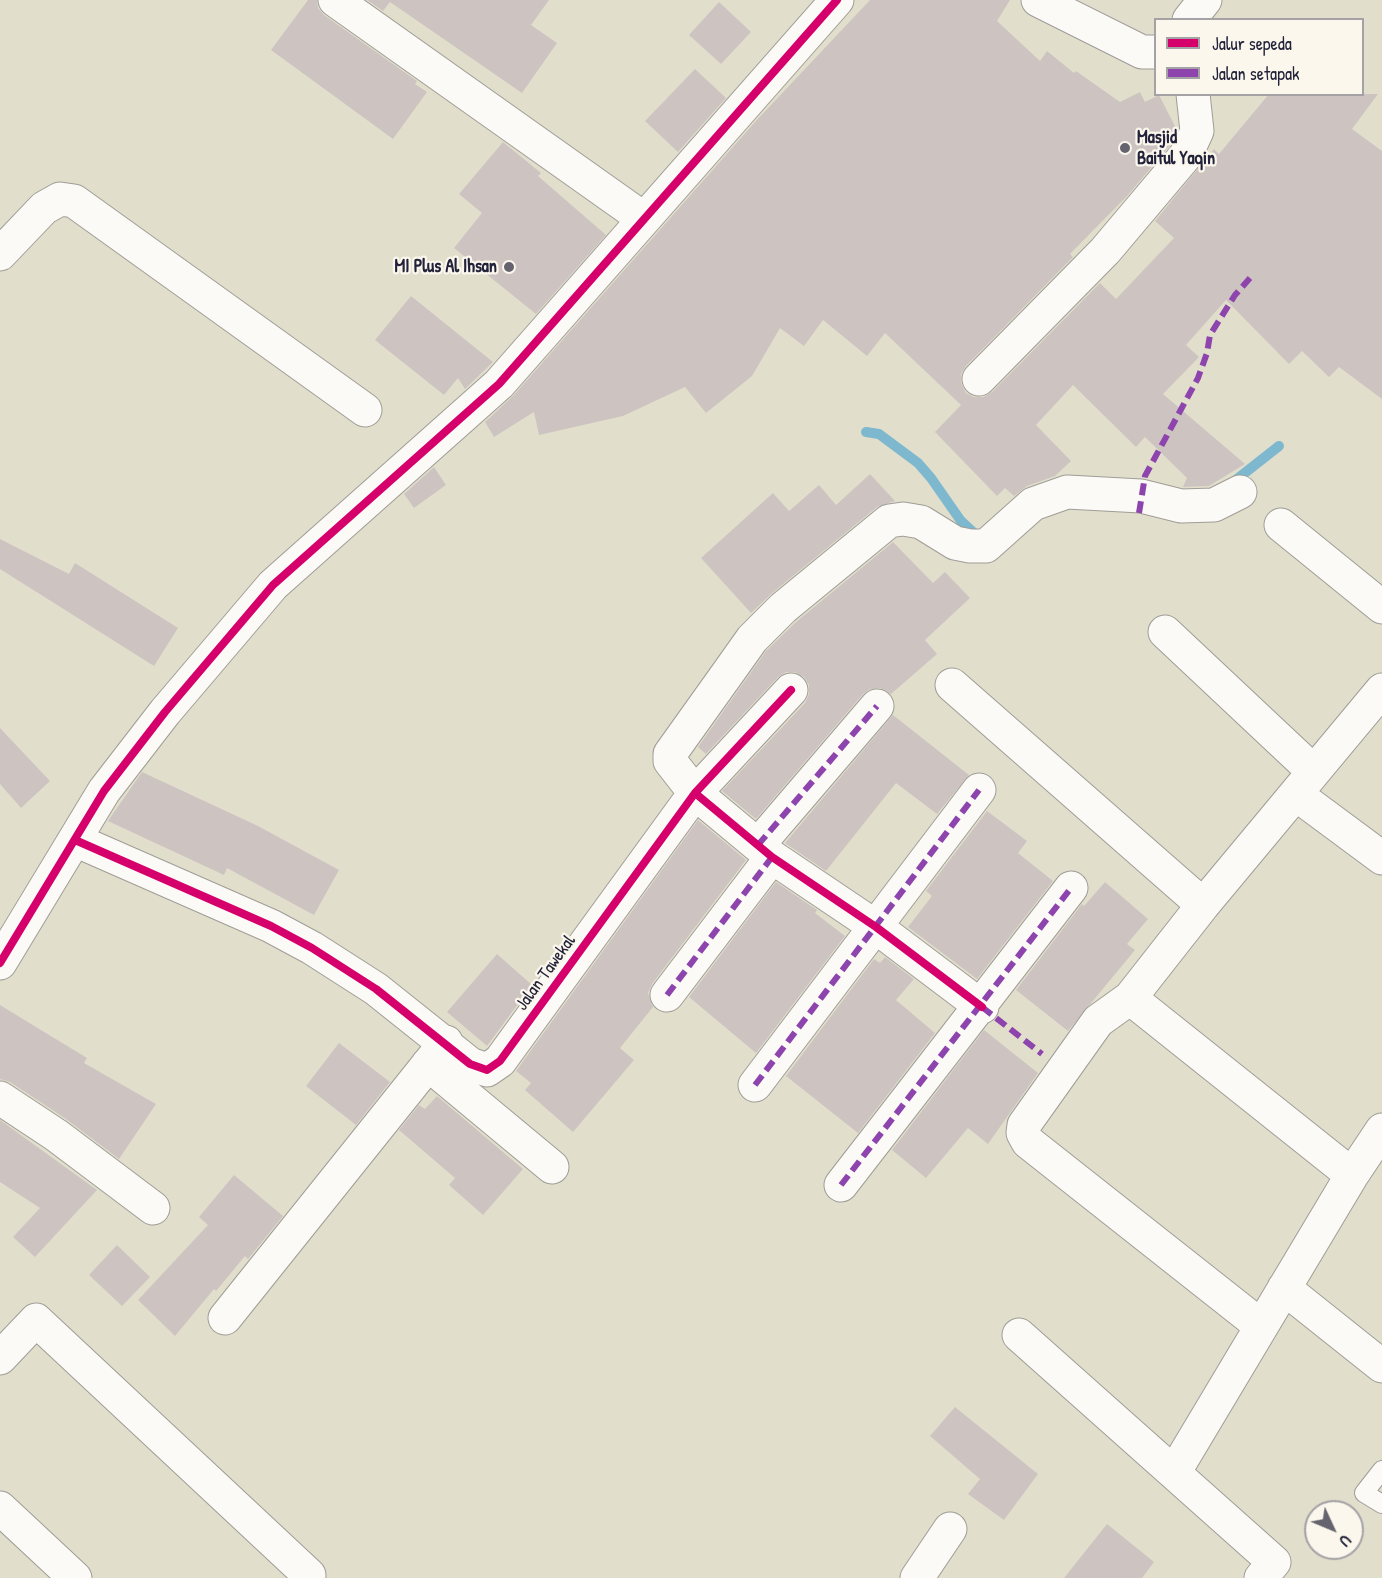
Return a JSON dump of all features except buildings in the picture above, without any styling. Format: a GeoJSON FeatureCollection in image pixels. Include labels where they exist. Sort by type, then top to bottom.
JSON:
{"type":"FeatureCollection","features":[{"type":"Feature","properties":{"kind":"street"},"geometry":{"type":"LineString","coordinates":[[334,0],[644,219]]}},
{"type":"Feature","properties":{"kind":"street"},"geometry":{"type":"LineString","coordinates":[[0,963],[104,790],[165,712],[273,585],[499,384],[837,0]]}},
{"type":"Feature","properties":{"kind":"street"},"geometry":{"type":"LineString","coordinates":[[1038,0],[1142,52],[1154,52]]}},
{"type":"Feature","properties":{"kind":"street"},"geometry":{"type":"LineString","coordinates":[[1191,18],[1205,0]]}},
{"type":"Feature","properties":{"kind":"street"},"geometry":{"type":"LineString","coordinates":[[979,379],[1105,251],[1186,155],[1197,131],[1193,96]]}},
{"type":"Feature","properties":{"kind":"street"},"geometry":{"type":"LineString","coordinates":[[0,254],[44,208],[60,199],[74,201],[364,410]]}},
{"type":"Feature","properties":{"kind":"street"},"geometry":{"type":"LineString","coordinates":[[982,1006],[876,927],[765,851],[695,793],[670,761],[670,754],[752,639],[783,608],[889,521],[903,519],[921,522],[955,543],[986,546],[1033,504],[1067,492],[1141,496],[1181,506],[1214,504],[1240,492]]}},
{"type":"Feature","properties":{"kind":"street"},"geometry":{"type":"LineString","coordinates":[[1281,525],[1382,607]]}},
{"type":"Feature","properties":{"kind":"street"},"geometry":{"type":"LineString","coordinates":[[1165,633],[1305,783],[1382,858]]}},
{"type":"Feature","properties":{"kind":"street"},"geometry":{"type":"LineString","coordinates":[[952,685],[1203,905]]}},
{"type":"Feature","properties":{"kind":"street","name":"Jalan Tawekal"},"geometry":{"type":"LineString","coordinates":[[75,840],[271,926],[376,989],[437,1053],[488,1070],[496,1066],[695,793],[791,690]]}},
{"type":"Feature","properties":{"kind":"street"},"geometry":{"type":"LineString","coordinates":[[1261,1326],[1028,1142],[1023,1132],[1024,1125],[1098,1021],[1130,998],[1203,905],[1382,690]]}},
{"type":"Feature","properties":{"kind":"street"},"geometry":{"type":"LineString","coordinates":[[667,995],[765,851],[877,706]]}},
{"type":"Feature","properties":{"kind":"street"},"geometry":{"type":"LineString","coordinates":[[755,1085],[979,790]]}},
{"type":"Feature","properties":{"kind":"street"},"geometry":{"type":"LineString","coordinates":[[841,1185],[982,1006],[1071,888]]}},
{"type":"Feature","properties":{"kind":"street"},"geometry":{"type":"LineString","coordinates":[[1130,998],[1352,1175]]}},
{"type":"Feature","properties":{"kind":"street"},"geometry":{"type":"LineString","coordinates":[[225,1318],[437,1053],[552,1167]]}},
{"type":"Feature","properties":{"kind":"street"},"geometry":{"type":"LineString","coordinates":[[0,1098],[56,1135],[153,1208]]}},
{"type":"Feature","properties":{"kind":"street"},"geometry":{"type":"LineString","coordinates":[[1175,1472],[1352,1175],[1382,1130]]}},
{"type":"Feature","properties":{"kind":"street"},"geometry":{"type":"LineString","coordinates":[[1284,1288],[1382,1366]]}},
{"type":"Feature","properties":{"kind":"street"},"geometry":{"type":"LineString","coordinates":[[0,1358],[36,1320],[309,1575]]}},
{"type":"Feature","properties":{"kind":"street"},"geometry":{"type":"LineString","coordinates":[[1019,1335],[1175,1472],[1277,1573]]}},
{"type":"Feature","properties":{"kind":"street"},"geometry":{"type":"LineString","coordinates":[[0,1508],[62,1574]]}},
{"type":"Feature","properties":{"kind":"street"},"geometry":{"type":"LineString","coordinates":[[917,1578],[950,1529]]}},
{"type":"Feature","properties":{"kind":"lane"},"geometry":{"type":"LineString","coordinates":[[1382,1470],[1365,1493],[1382,1504]]}},
{"type":"Feature","properties":{"kind":"waterway"},"geometry":{"type":"LineString","coordinates":[[866,432],[879,434],[918,463],[961,521],[975,534],[981,535]]}},
{"type":"Feature","properties":{"kind":"waterway"},"geometry":{"type":"LineString","coordinates":[[1232,483],[1279,446]]}},
{"type":"Feature","properties":{"kind":"marked path"},"geometry":{"type":"LineString","coordinates":[[1139,513],[1145,476],[1198,378],[1207,353],[1210,335],[1235,295],[1250,278]]}},
{"type":"Feature","properties":{"kind":"marked path"},"geometry":{"type":"LineString","coordinates":[[758,845],[877,706]]}},
{"type":"Feature","properties":{"kind":"marked path"},"geometry":{"type":"LineString","coordinates":[[755,1085],[979,790]]}},
{"type":"Feature","properties":{"kind":"marked path"},"geometry":{"type":"LineString","coordinates":[[667,995],[772,857]]}},
{"type":"Feature","properties":{"kind":"marked path"},"geometry":{"type":"LineString","coordinates":[[841,1185],[1071,888]]}},
{"type":"Feature","properties":{"kind":"marked path"},"geometry":{"type":"LineString","coordinates":[[982,1007],[1042,1054]]}},
{"type":"Feature","properties":{"kind":"cycle path"},"geometry":{"type":"LineString","coordinates":[[0,963],[104,791],[165,712],[273,585],[499,384],[837,0]]}},
{"type":"Feature","properties":{"kind":"cycle path"},"geometry":{"type":"LineString","coordinates":[[695,793],[791,690]]}},
{"type":"Feature","properties":{"kind":"cycle path"},"geometry":{"type":"LineString","coordinates":[[75,840],[271,926],[312,948],[376,989],[470,1064],[487,1070],[500,1061],[695,793],[772,857],[876,927],[982,1007]]}},
{"type":"Feature","properties":{"kind":"place","name":"Masjid Baitul Yaqin"},"geometry":{"type":"Point","coordinates":[1125,148]}},
{"type":"Feature","properties":{"kind":"place","name":"MI Plus Al Ihsan"},"geometry":{"type":"Point","coordinates":[509,267]}}]}
